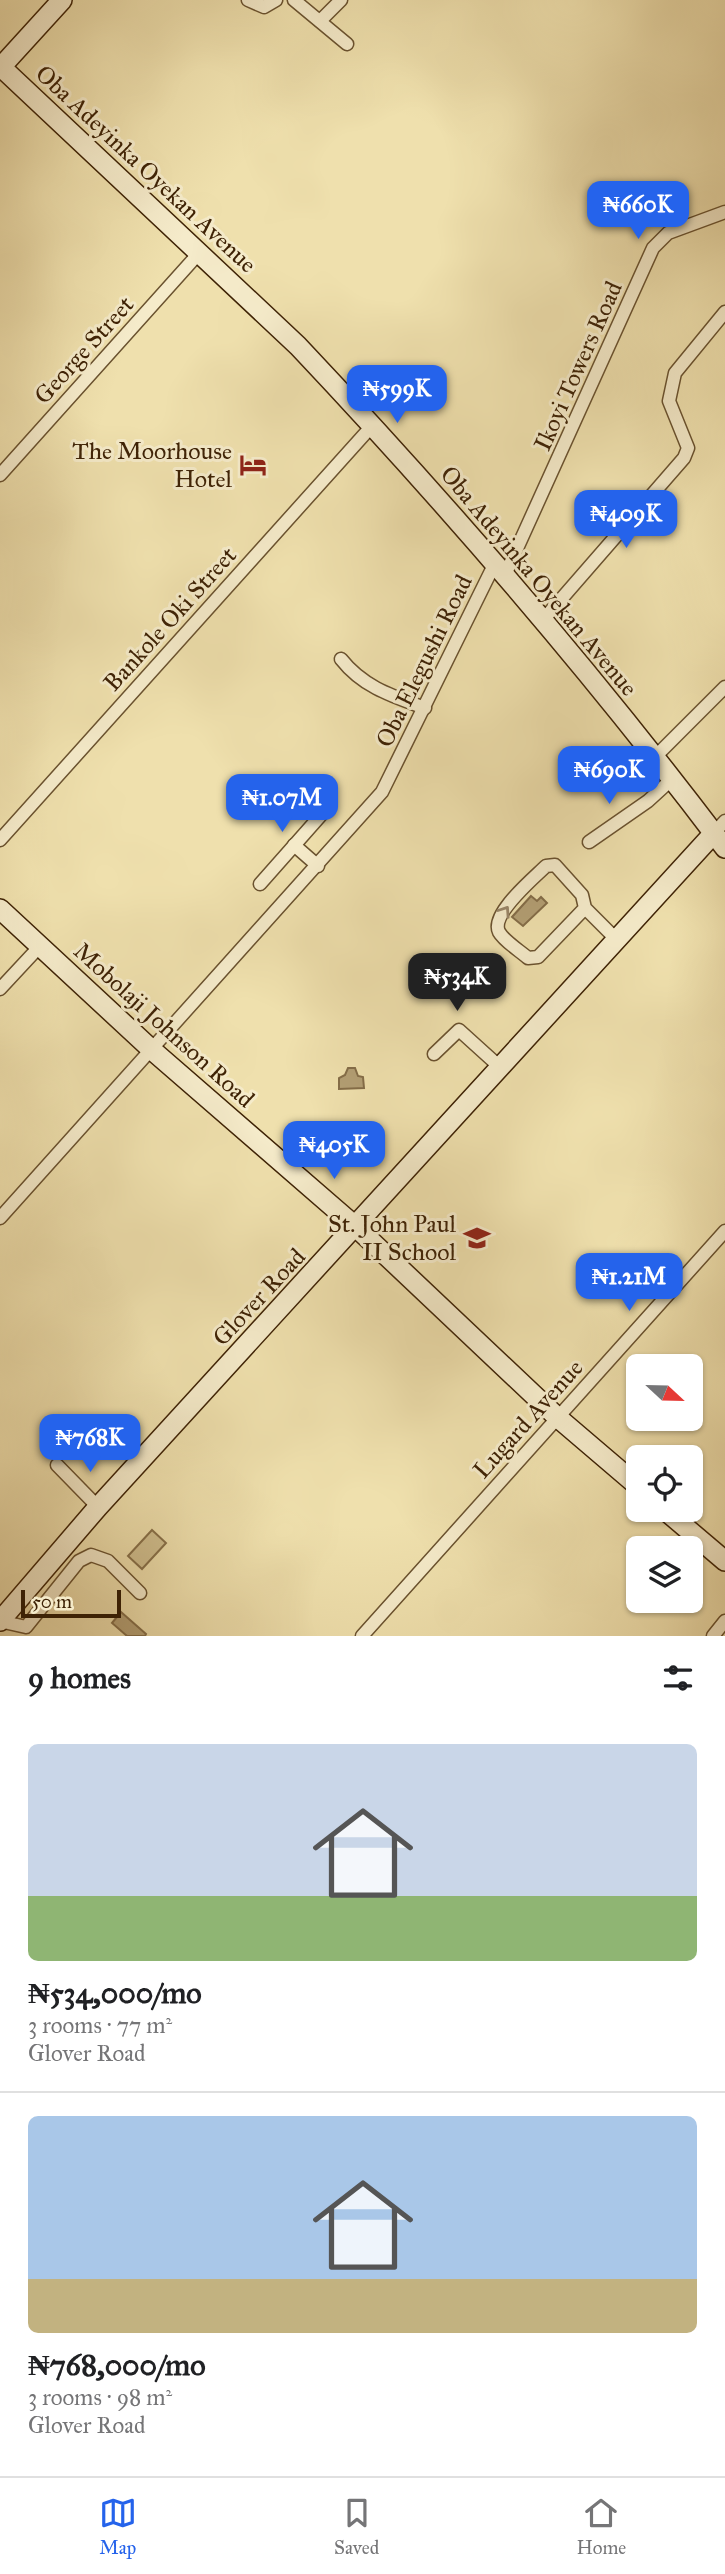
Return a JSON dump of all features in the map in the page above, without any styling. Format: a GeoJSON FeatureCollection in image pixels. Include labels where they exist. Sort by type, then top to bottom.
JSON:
{"type":"FeatureCollection","features":[{"type":"Feature","properties":{"kind":"main road"},"geometry":{"type":"LineString","coordinates":[[0,67],[62,0]]}},
{"type":"Feature","properties":{"kind":"main road","name":"Oba Adeyinka Oyekan Avenue"},"geometry":{"type":"LineString","coordinates":[[0,67],[298,346],[500,569],[671,780],[721,834]]}},
{"type":"Feature","properties":{"kind":"main road","name":"Glover Road"},"geometry":{"type":"LineString","coordinates":[[0,1621],[99,1507],[617,939],[721,834]]}},
{"type":"Feature","properties":{"kind":"main road","name":"Mobolaji Johnson Road"},"geometry":{"type":"LineString","coordinates":[[0,909],[152,1050],[356,1227],[557,1417],[626,1476]]}},
{"type":"Feature","properties":{"kind":"main road"},"geometry":{"type":"LineString","coordinates":[[679,1522],[725,1561]]}},
{"type":"Feature","properties":{"kind":"street"},"geometry":{"type":"LineString","coordinates":[[248,0],[264,7],[276,0]]}},
{"type":"Feature","properties":{"kind":"street"},"geometry":{"type":"LineString","coordinates":[[294,0],[347,44]]}},
{"type":"Feature","properties":{"kind":"street"},"geometry":{"type":"LineString","coordinates":[[320,21],[341,0]]}},
{"type":"Feature","properties":{"kind":"street","name":"Ikoyi Towers Road"},"geometry":{"type":"LineString","coordinates":[[500,569],[653,248],[668,233],[725,212]]}},
{"type":"Feature","properties":{"kind":"street","name":"George Street"},"geometry":{"type":"LineString","coordinates":[[0,475],[200,252]]}},
{"type":"Feature","properties":{"kind":"street"},"geometry":{"type":"LineString","coordinates":[[543,620],[684,458],[688,447],[669,401],[675,373],[725,312]]}},
{"type":"Feature","properties":{"kind":"street","name":"Bankole Oki Street"},"geometry":{"type":"LineString","coordinates":[[0,840],[371,427]]}},
{"type":"Feature","properties":{"kind":"street","name":"Oba Elegushi Road"},"geometry":{"type":"LineString","coordinates":[[0,1218],[382,792],[500,569]]}},
{"type":"Feature","properties":{"kind":"street"},"geometry":{"type":"LineString","coordinates":[[341,659],[356,676],[377,691],[425,708]]}},
{"type":"Feature","properties":{"kind":"street"},"geometry":{"type":"LineString","coordinates":[[654,758],[725,687]]}},
{"type":"Feature","properties":{"kind":"street"},"geometry":{"type":"LineString","coordinates":[[589,842],[648,801],[671,780]]}},
{"type":"Feature","properties":{"kind":"street"},"geometry":{"type":"LineString","coordinates":[[260,884],[330,806]]}},
{"type":"Feature","properties":{"kind":"street"},"geometry":{"type":"LineString","coordinates":[[294,845],[318,866]]}},
{"type":"Feature","properties":{"kind":"street"},"geometry":{"type":"LineString","coordinates":[[585,908],[538,957],[528,958],[499,932],[497,924],[500,912],[547,866],[555,865],[574,883],[582,895],[585,908],[617,939]]}},
{"type":"Feature","properties":{"kind":"street"},"geometry":{"type":"LineString","coordinates":[[0,989],[40,946]]}},
{"type":"Feature","properties":{"kind":"street"},"geometry":{"type":"LineString","coordinates":[[434,1054],[459,1030],[501,1068]]}},
{"type":"Feature","properties":{"kind":"street","name":"Lugard Avenue"},"geometry":{"type":"LineString","coordinates":[[362,1636],[725,1231]]}},
{"type":"Feature","properties":{"kind":"street"},"geometry":{"type":"LineString","coordinates":[[57,1465],[99,1507]]}},
{"type":"Feature","properties":{"kind":"street"},"geometry":{"type":"LineString","coordinates":[[0,1621],[26,1627],[79,1561],[91,1555],[108,1561],[140,1593]]}},
{"type":"Feature","properties":{"kind":"street"},"geometry":{"type":"LineString","coordinates":[[713,1636],[725,1621]]}},
{"type":"Feature","properties":{"kind":"shaded area"},"geometry":{"type":"Polygon","coordinates":[[[531,896],[537,901],[541,897],[547,903],[523,926],[512,917],[531,896]]]}},
{"type":"Feature","properties":{"kind":"shaded area"},"geometry":{"type":"Polygon","coordinates":[[[348,1068],[355,1068],[358,1076],[363,1077],[364,1088],[339,1089],[339,1078],[345,1075],[348,1068]]]}},
{"type":"Feature","properties":{"kind":"shaded area"},"geometry":{"type":"Polygon","coordinates":[[[152,1530],[166,1543],[142,1569],[128,1556],[152,1530]]]}},
{"type":"Feature","properties":{"kind":"shaded area"},"geometry":{"type":"Polygon","coordinates":[[[121,1612],[146,1634],[145,1636],[127,1636],[112,1623],[121,1612]]]}},
{"type":"Feature","properties":{"kind":"place","name":"The Moorhouse Hotel"},"geometry":{"type":"Point","coordinates":[253,465]}},
{"type":"Feature","properties":{"kind":"place","name":"St. John Paul II School"},"geometry":{"type":"Point","coordinates":[477,1238]}}]}
